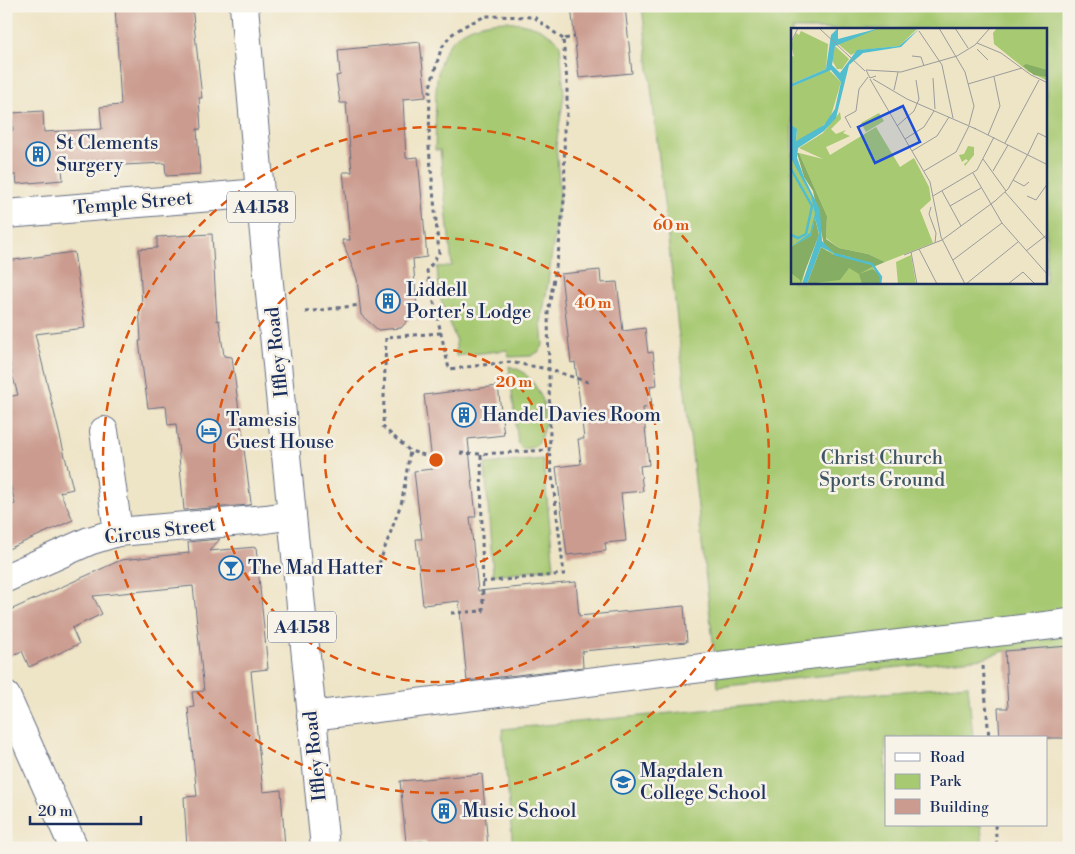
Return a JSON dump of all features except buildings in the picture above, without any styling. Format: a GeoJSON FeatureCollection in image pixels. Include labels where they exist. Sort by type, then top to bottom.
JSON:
{"type":"FeatureCollection","features":[{"type":"Feature","properties":{"kind":"main road","name":"Iffley Road"},"geometry":{"type":"LineString","coordinates":[[244,6],[260,193],[325,848]]}},
{"type":"Feature","properties":{"kind":"main road","name":"Temple Street"},"geometry":{"type":"LineString","coordinates":[[6,214],[260,193]]}},
{"type":"Feature","properties":{"kind":"main road"},"geometry":{"type":"LineString","coordinates":[[104,431],[118,532]]}},
{"type":"Feature","properties":{"kind":"main road","name":"Circus Street"},"geometry":{"type":"LineString","coordinates":[[6,578],[88,541],[118,532],[292,515]]}},
{"type":"Feature","properties":{"kind":"main road"},"geometry":{"type":"LineString","coordinates":[[311,716],[1069,623]]}},
{"type":"Feature","properties":{"kind":"main road"},"geometry":{"type":"LineString","coordinates":[[6,696],[74,848]]}},
{"type":"Feature","properties":{"kind":"path"},"geometry":{"type":"LineString","coordinates":[[482,582],[564,574],[549,450],[548,369],[548,313],[558,255],[565,191],[564,129],[567,114],[567,81],[563,39],[534,17],[486,16],[464,26],[451,35],[440,49],[430,87],[429,148],[439,253],[427,271],[449,369],[509,362],[548,369],[591,383]]}},
{"type":"Feature","properties":{"kind":"path"},"geometry":{"type":"LineString","coordinates":[[563,39],[574,37]]}},
{"type":"Feature","properties":{"kind":"path"},"geometry":{"type":"LineString","coordinates":[[416,297],[433,296]]}},
{"type":"Feature","properties":{"kind":"path"},"geometry":{"type":"LineString","coordinates":[[302,313],[360,305]]}},
{"type":"Feature","properties":{"kind":"path"},"geometry":{"type":"LineString","coordinates":[[432,457],[410,451],[383,427],[386,337],[441,333]]}},
{"type":"Feature","properties":{"kind":"path"},"geometry":{"type":"LineString","coordinates":[[460,453],[482,454],[549,450]]}},
{"type":"Feature","properties":{"kind":"path"},"geometry":{"type":"LineString","coordinates":[[379,564],[402,501],[410,451]]}},
{"type":"Feature","properties":{"kind":"path"},"geometry":{"type":"LineString","coordinates":[[451,613],[483,611],[482,454]]}},
{"type":"Feature","properties":{"kind":"path"},"geometry":{"type":"LineString","coordinates":[[979,634],[983,658],[989,736]]}},
{"type":"Feature","properties":{"kind":"path"},"geometry":{"type":"LineString","coordinates":[[995,826],[997,848]]}},
{"type":"Feature","properties":{"kind":"green space","name":"Christ Church Sports Ground"},"geometry":{"type":"Polygon","coordinates":[[[642,6],[1069,6],[1069,646],[1005,651],[983,658],[718,687],[642,6]]]}},
{"type":"Feature","properties":{"kind":"green space"},"geometry":{"type":"Polygon","coordinates":[[[507,21],[536,27],[560,43],[564,95],[556,146],[560,192],[541,323],[543,345],[540,351],[531,356],[509,357],[507,350],[456,356],[456,340],[439,295],[437,267],[452,266],[440,150],[435,150],[437,83],[440,63],[448,47],[460,33],[480,25],[507,21]]]}},
{"type":"Feature","properties":{"kind":"green space"},"geometry":{"type":"Polygon","coordinates":[[[509,366],[521,371],[529,378],[543,400],[546,417],[545,426],[536,446],[531,448],[523,449],[518,444],[509,366]]]}},
{"type":"Feature","properties":{"kind":"green space"},"geometry":{"type":"Polygon","coordinates":[[[543,459],[554,568],[493,575],[485,464],[543,459]]]}},
{"type":"Feature","properties":{"kind":"green space"},"geometry":{"type":"Polygon","coordinates":[[[968,685],[973,736],[885,736],[885,826],[981,826],[983,848],[513,848],[502,729],[968,685]]]}},
{"type":"Feature","properties":{"kind":"place","name":"St Clements Surgery"},"geometry":{"type":"Point","coordinates":[38,154]}},
{"type":"Feature","properties":{"kind":"place","name":"Liddell Porter's Lodge"},"geometry":{"type":"Point","coordinates":[388,301]}},
{"type":"Feature","properties":{"kind":"place","name":"Handel Davies Room"},"geometry":{"type":"Point","coordinates":[464,415]}},
{"type":"Feature","properties":{"kind":"place","name":"Tamesis Guest House"},"geometry":{"type":"Point","coordinates":[209,431]}},
{"type":"Feature","properties":{"kind":"place","name":"The Mad Hatter"},"geometry":{"type":"Point","coordinates":[231,568]}},
{"type":"Feature","properties":{"kind":"place","name":"Magdalen College School"},"geometry":{"type":"Point","coordinates":[623,782]}},
{"type":"Feature","properties":{"kind":"place","name":"Music School"},"geometry":{"type":"Point","coordinates":[444,811]}}]}
